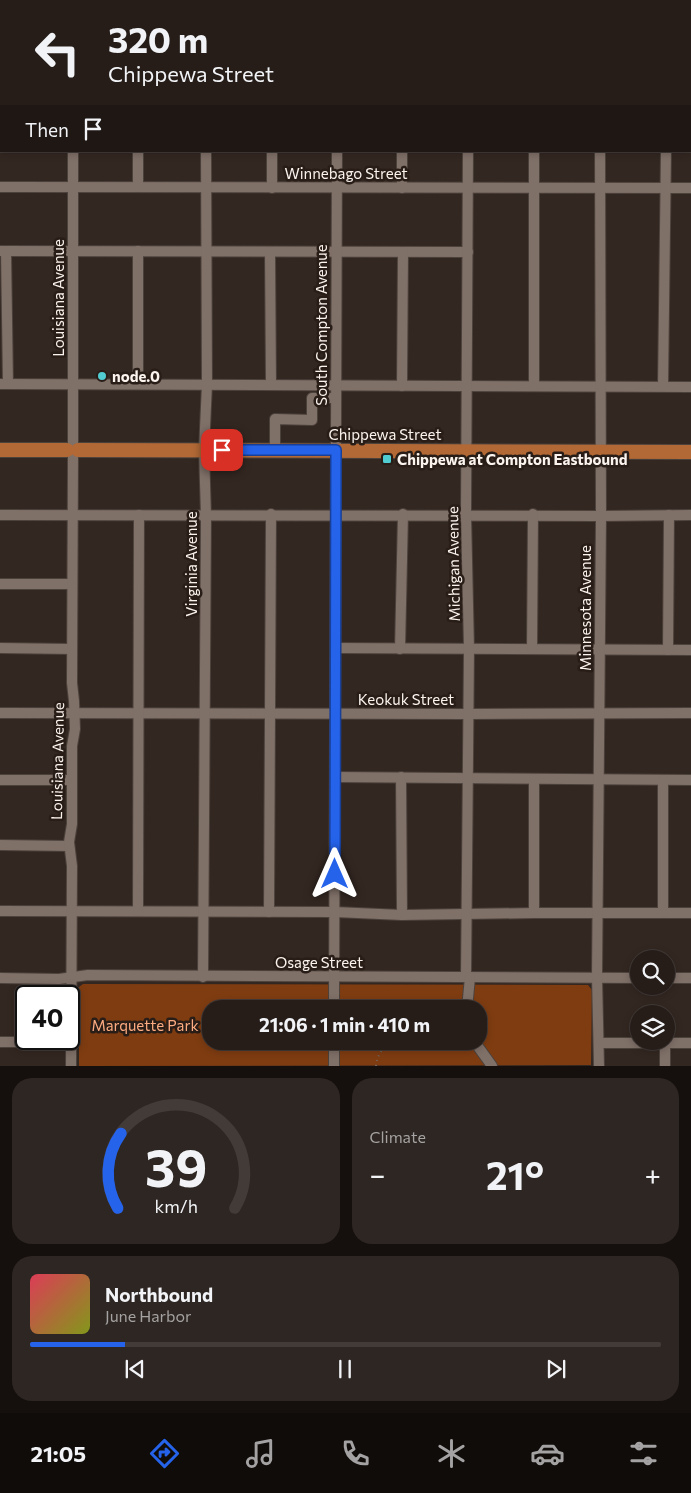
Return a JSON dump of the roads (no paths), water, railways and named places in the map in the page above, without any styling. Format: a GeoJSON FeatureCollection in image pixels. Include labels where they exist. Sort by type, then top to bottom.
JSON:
{"type":"FeatureCollection","features":[{"type":"Feature","properties":{"kind":"main road","name":"Chippewa Street"},"geometry":{"type":"LineString","coordinates":[[0,450],[691,452]]}},
{"type":"Feature","properties":{"kind":"street","name":"Louisiana Avenue"},"geometry":{"type":"LineString","coordinates":[[72,985],[72,866],[69,846],[72,824],[72,746],[74,732],[72,687],[74,152]]}},
{"type":"Feature","properties":{"kind":"street"},"geometry":{"type":"LineString","coordinates":[[138,152],[138,188]]}},
{"type":"Feature","properties":{"kind":"street","name":"Virginia Avenue"},"geometry":{"type":"LineString","coordinates":[[203,977],[206,516],[204,450],[207,384],[206,152]]}},
{"type":"Feature","properties":{"kind":"street"},"geometry":{"type":"LineString","coordinates":[[272,152],[272,188]]}},
{"type":"Feature","properties":{"kind":"street","name":"South Compton Avenue"},"geometry":{"type":"LineString","coordinates":[[334,1000],[337,152]]}},
{"type":"Feature","properties":{"kind":"street"},"geometry":{"type":"LineString","coordinates":[[402,152],[402,188]]}},
{"type":"Feature","properties":{"kind":"street","name":"Michigan Avenue"},"geometry":{"type":"LineString","coordinates":[[467,1000],[469,649],[466,514],[468,152]]}},
{"type":"Feature","properties":{"kind":"street"},"geometry":{"type":"LineString","coordinates":[[534,152],[534,386]]}},
{"type":"Feature","properties":{"kind":"street","name":"Minnesota Avenue"},"geometry":{"type":"LineString","coordinates":[[599,1066],[600,152]]}},
{"type":"Feature","properties":{"kind":"street"},"geometry":{"type":"LineString","coordinates":[[663,386],[666,152]]}},
{"type":"Feature","properties":{"kind":"street","name":"Winnebago Street"},"geometry":{"type":"LineString","coordinates":[[0,187],[691,188]]}},
{"type":"Feature","properties":{"kind":"street"},"geometry":{"type":"LineString","coordinates":[[468,252],[3,251],[4,384],[691,386]]}},
{"type":"Feature","properties":{"kind":"street"},"geometry":{"type":"LineString","coordinates":[[138,251],[138,384]]}},
{"type":"Feature","properties":{"kind":"street"},"geometry":{"type":"LineString","coordinates":[[270,252],[271,385]]}},
{"type":"Feature","properties":{"kind":"street"},"geometry":{"type":"LineString","coordinates":[[402,386],[403,252]]}},
{"type":"Feature","properties":{"kind":"street"},"geometry":{"type":"LineString","coordinates":[[275,450],[275,419],[312,420],[312,398],[336,398]]}},
{"type":"Feature","properties":{"kind":"street"},"geometry":{"type":"LineString","coordinates":[[269,912],[271,514]]}},
{"type":"Feature","properties":{"kind":"street"},"geometry":{"type":"LineString","coordinates":[[400,649],[403,514]]}},
{"type":"Feature","properties":{"kind":"street"},"geometry":{"type":"LineString","coordinates":[[0,515],[533,514],[600,516],[691,514]]}},
{"type":"Feature","properties":{"kind":"street"},"geometry":{"type":"LineString","coordinates":[[532,650],[533,514]]}},
{"type":"Feature","properties":{"kind":"street"},"geometry":{"type":"LineString","coordinates":[[138,912],[139,515]]}},
{"type":"Feature","properties":{"kind":"street"},"geometry":{"type":"LineString","coordinates":[[668,650],[669,515]]}},
{"type":"Feature","properties":{"kind":"street"},"geometry":{"type":"LineString","coordinates":[[0,584],[72,584]]}},
{"type":"Feature","properties":{"kind":"street"},"geometry":{"type":"LineString","coordinates":[[0,648],[72,649]]}},
{"type":"Feature","properties":{"kind":"street"},"geometry":{"type":"LineString","coordinates":[[336,648],[691,650]]}},
{"type":"Feature","properties":{"kind":"street","name":"Keokuk Street"},"geometry":{"type":"LineString","coordinates":[[0,713],[691,713]]}},
{"type":"Feature","properties":{"kind":"street"},"geometry":{"type":"LineString","coordinates":[[336,777],[691,780]]}},
{"type":"Feature","properties":{"kind":"street"},"geometry":{"type":"LineString","coordinates":[[402,778],[402,915]]}},
{"type":"Feature","properties":{"kind":"street"},"geometry":{"type":"LineString","coordinates":[[534,779],[534,912]]}},
{"type":"Feature","properties":{"kind":"street"},"geometry":{"type":"LineString","coordinates":[[0,780],[72,780]]}},
{"type":"Feature","properties":{"kind":"street"},"geometry":{"type":"LineString","coordinates":[[663,780],[663,913]]}},
{"type":"Feature","properties":{"kind":"street"},"geometry":{"type":"LineString","coordinates":[[0,845],[69,846]]}},
{"type":"Feature","properties":{"kind":"street"},"geometry":{"type":"LineString","coordinates":[[0,911],[335,912],[402,915],[534,912],[691,913]]}},
{"type":"Feature","properties":{"kind":"street","name":"Osage Street"},"geometry":{"type":"LineString","coordinates":[[0,978],[59,979],[88,975],[630,978]]}},
{"type":"Feature","properties":{"kind":"street"},"geometry":{"type":"LineString","coordinates":[[675,978],[691,978]]}},
{"type":"Feature","properties":{"kind":"street"},"geometry":{"type":"LineString","coordinates":[[0,1042],[15,1042]]}},
{"type":"Feature","properties":{"kind":"street"},"geometry":{"type":"LineString","coordinates":[[675,1042],[691,1043]]}},
{"type":"Feature","properties":{"kind":"street"},"geometry":{"type":"LineString","coordinates":[[599,1043],[630,1043]]}},
{"type":"Feature","properties":{"kind":"street","name":"Louisiana Avenue"},"geometry":{"type":"LineString","coordinates":[[71,1050],[71,1066]]}},
{"type":"Feature","properties":{"kind":"street"},"geometry":{"type":"LineString","coordinates":[[334,1050],[334,1066]]}},
{"type":"Feature","properties":{"kind":"street"},"geometry":{"type":"LineString","coordinates":[[480,1050],[492,1066]]}},
{"type":"Feature","properties":{"kind":"street"},"geometry":{"type":"LineString","coordinates":[[664,1066],[665,1050]]}},
{"type":"Feature","properties":{"kind":"place","name":"node.0"},"geometry":{"type":"Point","coordinates":[102,376]}},
{"type":"Feature","properties":{"kind":"place","name":"Chippewa at Compton Eastbound"},"geometry":{"type":"Point","coordinates":[387,459]}},
{"type":"Feature","properties":{"kind":"park label","name":"Marquette Park"},"geometry":{"type":"Point","coordinates":[145,1025]}}]}
